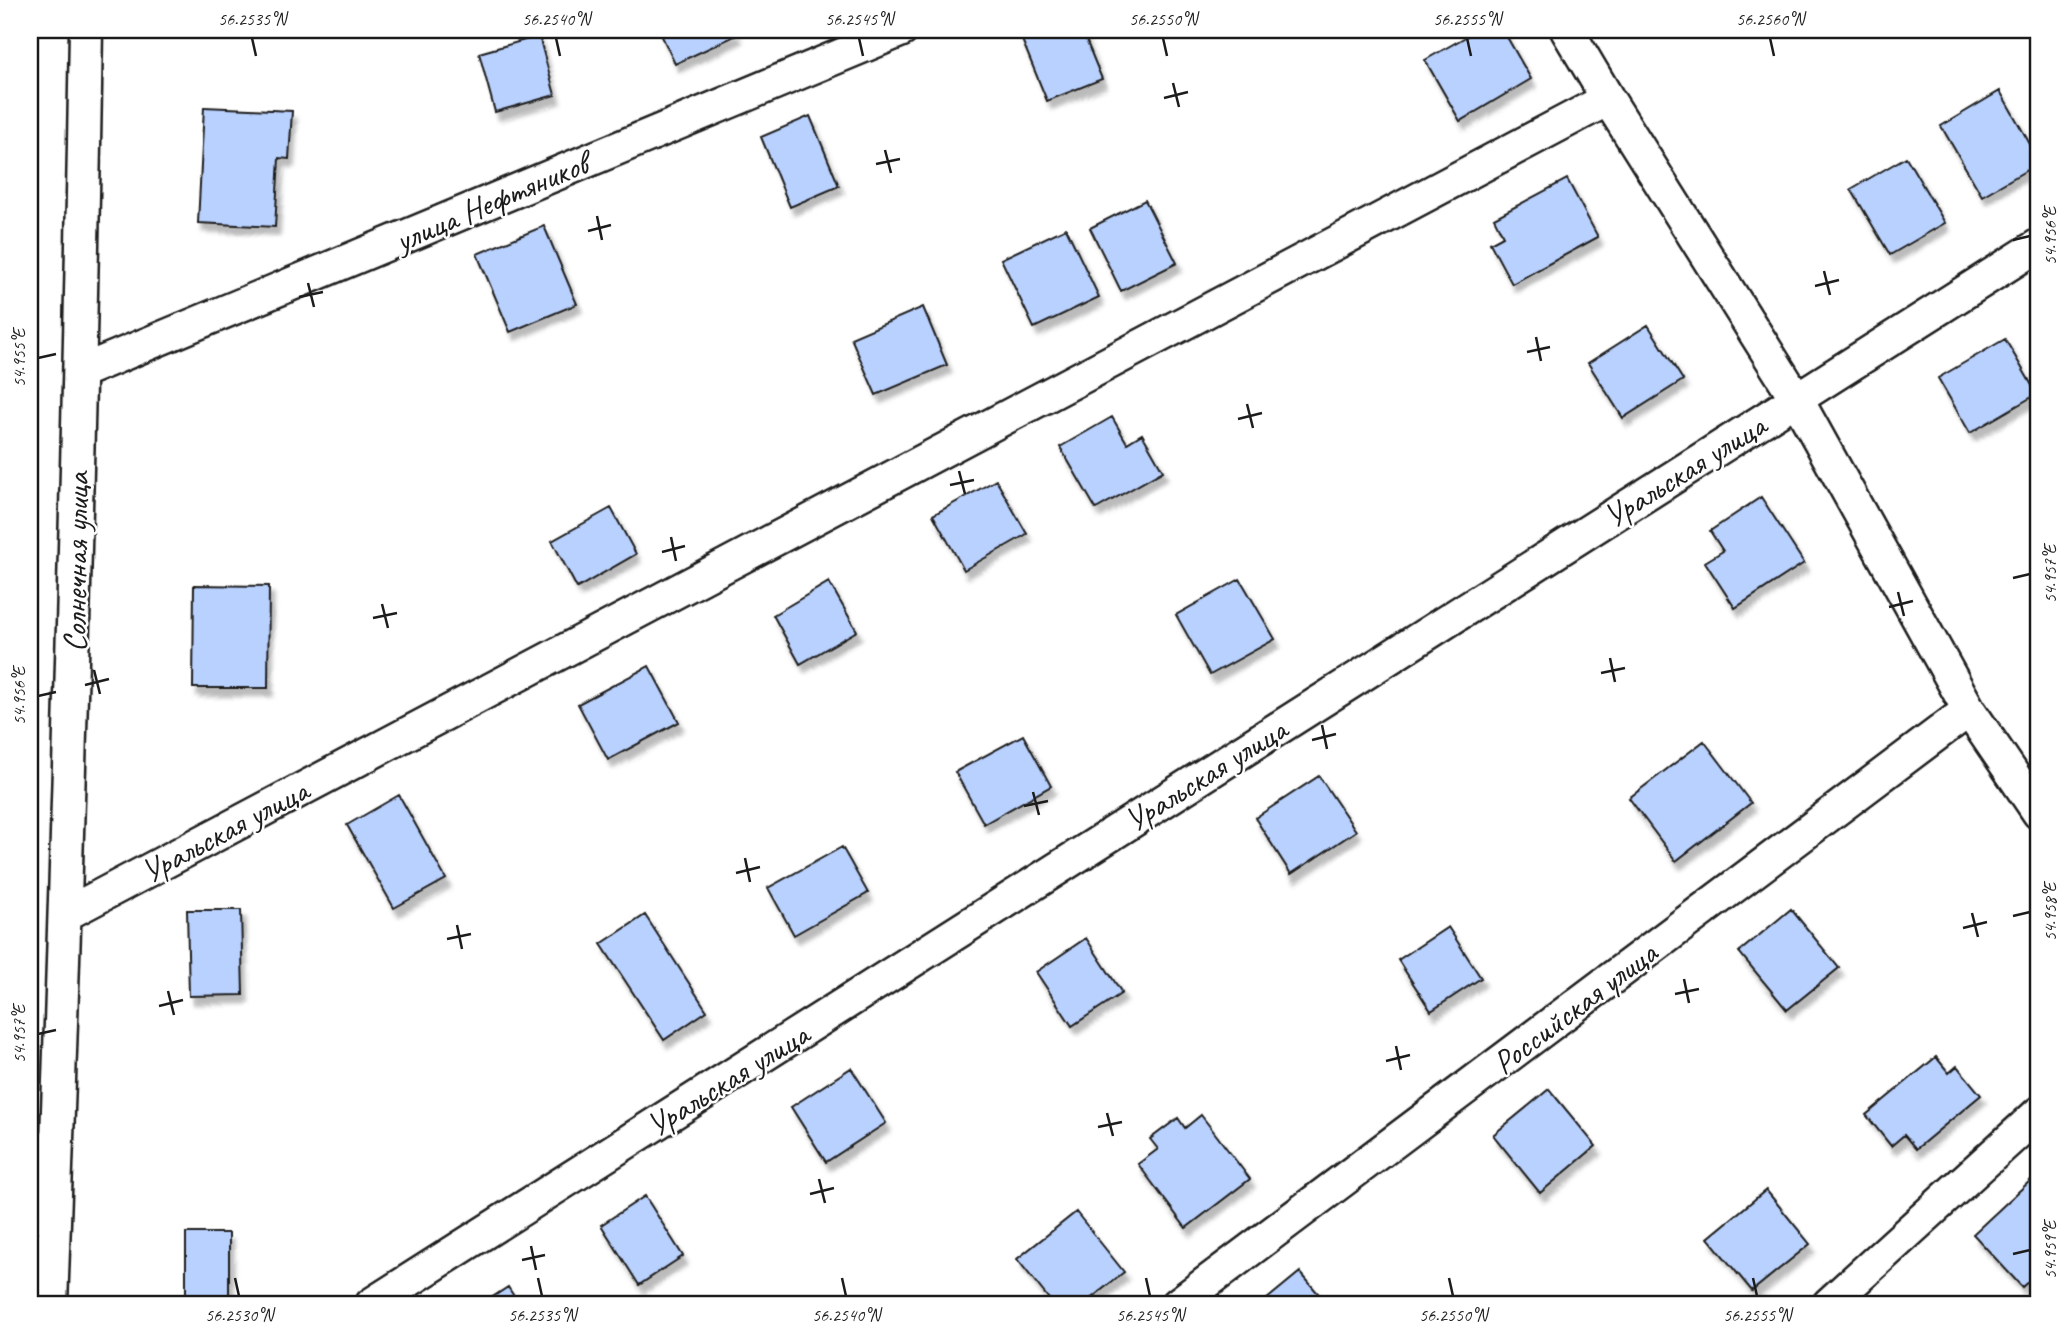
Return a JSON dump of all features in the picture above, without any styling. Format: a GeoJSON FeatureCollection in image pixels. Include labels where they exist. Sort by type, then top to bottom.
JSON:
{"type":"FeatureCollection","features":[{"type":"Feature","properties":{"kind":"street","name":"Солнечная улица"},"geometry":{"type":"LineString","coordinates":[[51,1304],[66,914],[86,30]]}},
{"type":"Feature","properties":{"kind":"street","name":"улица Нефтяников"},"geometry":{"type":"LineString","coordinates":[[80,372],[902,30]]}},
{"type":"Feature","properties":{"kind":"street"},"geometry":{"type":"LineString","coordinates":[[1567,30],[1796,398],[1969,710],[2039,813]]}},
{"type":"Feature","properties":{"kind":"street","name":"Уральская улица"},"geometry":{"type":"LineString","coordinates":[[66,914],[1608,99]]}},
{"type":"Feature","properties":{"kind":"street","name":"Уральская улица"},"geometry":{"type":"LineString","coordinates":[[372,1304],[2039,245]]}},
{"type":"Feature","properties":{"kind":"street","name":"Российская улица"},"geometry":{"type":"LineString","coordinates":[[1178,1304],[1969,710]]}},
{"type":"Feature","properties":{"kind":"street"},"geometry":{"type":"LineString","coordinates":[[1829,1304],[2039,1113]]}},
{"type":"Feature","properties":{"kind":"building"},"geometry":{"type":"Polygon","coordinates":[[[659,30],[735,30],[737,35],[675,64],[659,30]]]}},
{"type":"Feature","properties":{"kind":"building"},"geometry":{"type":"Polygon","coordinates":[[[1018,30],[1082,30],[1102,79],[1047,101],[1018,30]]]}},
{"type":"Feature","properties":{"kind":"building"},"geometry":{"type":"Polygon","coordinates":[[[1478,30],[1503,30],[1531,79],[1460,121],[1425,60],[1478,30]]]}},
{"type":"Feature","properties":{"kind":"building"},"geometry":{"type":"Polygon","coordinates":[[[539,36],[555,95],[495,112],[479,53],[539,36]]]}},
{"type":"Feature","properties":{"kind":"building"},"geometry":{"type":"Polygon","coordinates":[[[2000,91],[2039,163],[1982,196],[1941,126],[2000,91]]]}},
{"type":"Feature","properties":{"kind":"building"},"geometry":{"type":"Polygon","coordinates":[[[204,107],[292,111],[289,159],[279,158],[275,227],[198,223],[204,107]]]}},
{"type":"Feature","properties":{"kind":"building"},"geometry":{"type":"Polygon","coordinates":[[[810,116],[839,186],[790,207],[761,137],[810,116]]]}},
{"type":"Feature","properties":{"kind":"building"},"geometry":{"type":"Polygon","coordinates":[[[1906,157],[1945,223],[1890,255],[1851,189],[1906,157]]]}},
{"type":"Feature","properties":{"kind":"building"},"geometry":{"type":"Polygon","coordinates":[[[1567,179],[1598,237],[1512,284],[1490,243],[1503,236],[1494,218],[1567,179]]]}},
{"type":"Feature","properties":{"kind":"building"},"geometry":{"type":"Polygon","coordinates":[[[1145,200],[1177,263],[1121,291],[1090,228],[1145,200]]]}},
{"type":"Feature","properties":{"kind":"building"},"geometry":{"type":"Polygon","coordinates":[[[544,226],[577,304],[510,332],[477,254],[544,226]]]}},
{"type":"Feature","properties":{"kind":"building"},"geometry":{"type":"Polygon","coordinates":[[[1066,228],[1099,297],[1034,328],[1001,259],[1066,228]]]}},
{"type":"Feature","properties":{"kind":"building"},"geometry":{"type":"Polygon","coordinates":[[[923,307],[947,365],[876,395],[851,338],[923,307]]]}},
{"type":"Feature","properties":{"kind":"building"},"geometry":{"type":"Polygon","coordinates":[[[1648,325],[1683,380],[1623,418],[1588,363],[1648,325]]]}},
{"type":"Feature","properties":{"kind":"building"},"geometry":{"type":"Polygon","coordinates":[[[2005,339],[2037,394],[1970,433],[1938,378],[2005,339]]]}},
{"type":"Feature","properties":{"kind":"building"},"geometry":{"type":"Polygon","coordinates":[[[1112,417],[1127,443],[1142,434],[1163,471],[1096,509],[1060,447],[1112,417]]]}},
{"type":"Feature","properties":{"kind":"building"},"geometry":{"type":"Polygon","coordinates":[[[996,480],[1027,534],[964,570],[933,515],[996,480]]]}},
{"type":"Feature","properties":{"kind":"building"},"geometry":{"type":"Polygon","coordinates":[[[1761,497],[1804,563],[1735,608],[1705,562],[1723,551],[1710,531],[1761,497]]]}},
{"type":"Feature","properties":{"kind":"building"},"geometry":{"type":"Polygon","coordinates":[[[611,508],[636,554],[577,588],[552,541],[611,508]]]}},
{"type":"Feature","properties":{"kind":"building"},"geometry":{"type":"Polygon","coordinates":[[[1240,579],[1275,639],[1210,675],[1176,615],[1240,579]]]}},
{"type":"Feature","properties":{"kind":"building"},"geometry":{"type":"Polygon","coordinates":[[[829,582],[857,631],[800,664],[773,615],[829,582]]]}},
{"type":"Feature","properties":{"kind":"building"},"geometry":{"type":"Polygon","coordinates":[[[194,585],[269,586],[268,688],[193,688],[194,585]]]}},
{"type":"Feature","properties":{"kind":"building"},"geometry":{"type":"Polygon","coordinates":[[[649,666],[679,722],[608,760],[578,704],[649,666]]]}},
{"type":"Feature","properties":{"kind":"building"},"geometry":{"type":"Polygon","coordinates":[[[1023,735],[1051,786],[984,824],[955,772],[1023,735]]]}},
{"type":"Feature","properties":{"kind":"building"},"geometry":{"type":"Polygon","coordinates":[[[1704,741],[1751,803],[1676,861],[1629,798],[1704,741]]]}},
{"type":"Feature","properties":{"kind":"building"},"geometry":{"type":"Polygon","coordinates":[[[1319,776],[1356,831],[1291,874],[1255,818],[1319,776]]]}},
{"type":"Feature","properties":{"kind":"building"},"geometry":{"type":"Polygon","coordinates":[[[399,795],[446,879],[394,908],[347,825],[399,795]]]}},
{"type":"Feature","properties":{"kind":"building"},"geometry":{"type":"Polygon","coordinates":[[[842,847],[868,893],[794,935],[768,888],[842,847]]]}},
{"type":"Feature","properties":{"kind":"building"},"geometry":{"type":"Polygon","coordinates":[[[1791,909],[1839,968],[1787,1010],[1739,952],[1791,909]]]}},
{"type":"Feature","properties":{"kind":"building"},"geometry":{"type":"Polygon","coordinates":[[[187,910],[241,910],[243,995],[189,996],[187,910]]]}},
{"type":"Feature","properties":{"kind":"building"},"geometry":{"type":"Polygon","coordinates":[[[645,915],[707,1011],[664,1040],[601,944],[645,915]]]}},
{"type":"Feature","properties":{"kind":"building"},"geometry":{"type":"Polygon","coordinates":[[[1448,927],[1481,978],[1431,1011],[1398,960],[1448,927]]]}},
{"type":"Feature","properties":{"kind":"building"},"geometry":{"type":"Polygon","coordinates":[[[1086,938],[1122,993],[1072,1026],[1036,972],[1086,938]]]}},
{"type":"Feature","properties":{"kind":"building"},"geometry":{"type":"Polygon","coordinates":[[[1936,1057],[1949,1073],[1957,1066],[1981,1095],[1916,1149],[1904,1135],[1891,1146],[1866,1115],[1936,1057]]]}},
{"type":"Feature","properties":{"kind":"building"},"geometry":{"type":"Polygon","coordinates":[[[851,1068],[886,1123],[826,1162],[791,1107],[851,1068]]]}},
{"type":"Feature","properties":{"kind":"building"},"geometry":{"type":"Polygon","coordinates":[[[1549,1089],[1596,1146],[1540,1193],[1493,1135],[1549,1089]]]}},
{"type":"Feature","properties":{"kind":"building"},"geometry":{"type":"Polygon","coordinates":[[[1201,1115],[1250,1179],[1186,1228],[1138,1164],[1158,1149],[1150,1139],[1178,1118],[1185,1128],[1201,1115]]]}},
{"type":"Feature","properties":{"kind":"building"},"geometry":{"type":"Polygon","coordinates":[[[2031,1180],[2039,1188],[2039,1272],[2022,1287],[1973,1234],[2031,1180]]]}},
{"type":"Feature","properties":{"kind":"building"},"geometry":{"type":"Polygon","coordinates":[[[1766,1190],[1810,1244],[1752,1291],[1708,1238],[1766,1190]]]}},
{"type":"Feature","properties":{"kind":"building"},"geometry":{"type":"Polygon","coordinates":[[[645,1196],[683,1256],[639,1285],[601,1225],[645,1196]]]}},
{"type":"Feature","properties":{"kind":"building"},"geometry":{"type":"Polygon","coordinates":[[[1076,1212],[1124,1272],[1084,1304],[1053,1304],[1017,1259],[1076,1212]]]}},
{"type":"Feature","properties":{"kind":"building"},"geometry":{"type":"Polygon","coordinates":[[[186,1233],[229,1233],[229,1304],[186,1304],[186,1233]]]}},
{"type":"Feature","properties":{"kind":"building"},"geometry":{"type":"Polygon","coordinates":[[[1300,1272],[1327,1304],[1261,1304],[1300,1272]]]}},
{"type":"Feature","properties":{"kind":"building"},"geometry":{"type":"Polygon","coordinates":[[[508,1287],[519,1304],[482,1304],[508,1287]]]}}]}
